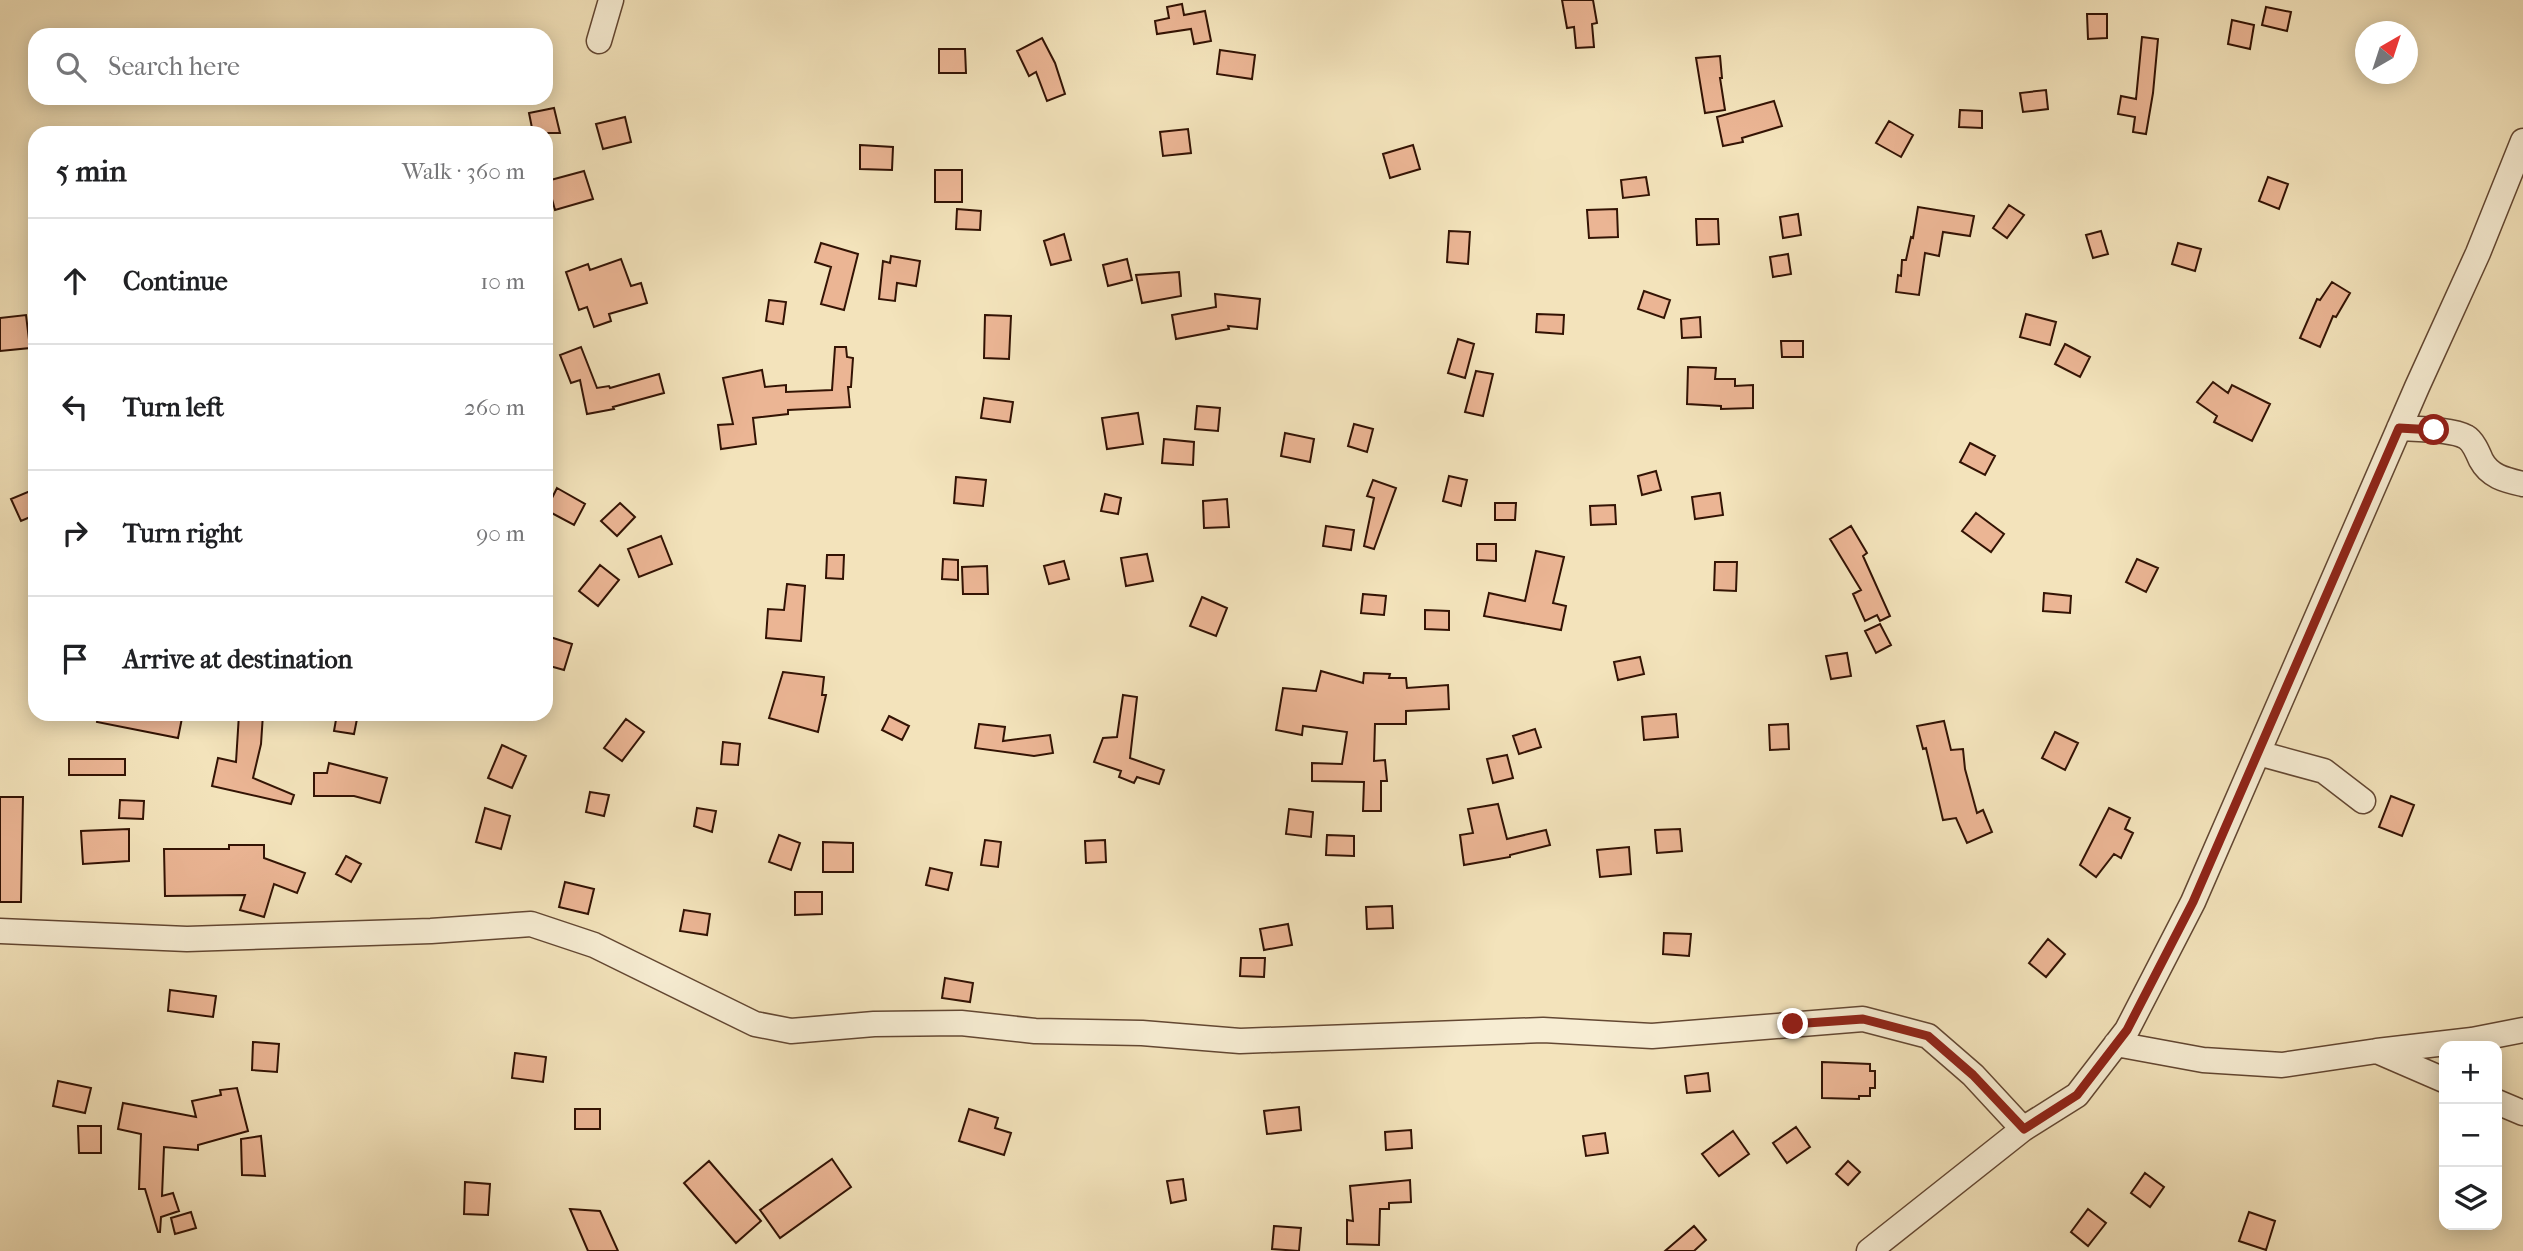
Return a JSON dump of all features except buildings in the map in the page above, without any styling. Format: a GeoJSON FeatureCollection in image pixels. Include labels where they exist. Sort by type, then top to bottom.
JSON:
{"type":"FeatureCollection","features":[{"type":"Feature","properties":{"kind":"street"},"geometry":{"type":"LineString","coordinates":[[599,41],[611,0]]}},
{"type":"Feature","properties":{"kind":"street"},"geometry":{"type":"LineString","coordinates":[[1868,1251],[2024,1129],[2077,1095],[2127,1030],[2193,902],[2478,253],[2523,141]]}},
{"type":"Feature","properties":{"kind":"street"},"geometry":{"type":"LineString","coordinates":[[2399,428],[2434,430],[2466,437],[2483,464],[2498,478],[2523,484]]}},
{"type":"Feature","properties":{"kind":"street"},"geometry":{"type":"LineString","coordinates":[[2258,753],[2324,771],[2363,801]]}},
{"type":"Feature","properties":{"kind":"street"},"geometry":{"type":"LineString","coordinates":[[0,931],[187,939],[431,931],[531,924],[594,945],[755,1024],[790,1031],[874,1024],[961,1023],[1035,1031],[1142,1033],[1240,1041],[1543,1030],[1652,1036],[1863,1019],[1928,1036],[1973,1075],[2024,1129]]}},
{"type":"Feature","properties":{"kind":"street"},"geometry":{"type":"LineString","coordinates":[[2116,1044],[2203,1060],[2282,1065],[2472,1040],[2523,1030]]}},
{"type":"Feature","properties":{"kind":"street"},"geometry":{"type":"LineString","coordinates":[[2377,1051],[2439,1078]]}},
{"type":"Feature","properties":{"kind":"street"},"geometry":{"type":"LineString","coordinates":[[2502,1104],[2523,1113]]}},
{"type":"Feature","properties":{"kind":"route"},"geometry":{"type":"LineString","coordinates":[[1793,1024],[1863,1019],[1928,1036],[1973,1075],[2024,1129],[2077,1095],[2127,1030],[2193,902],[2399,428],[2434,430]]}}]}
